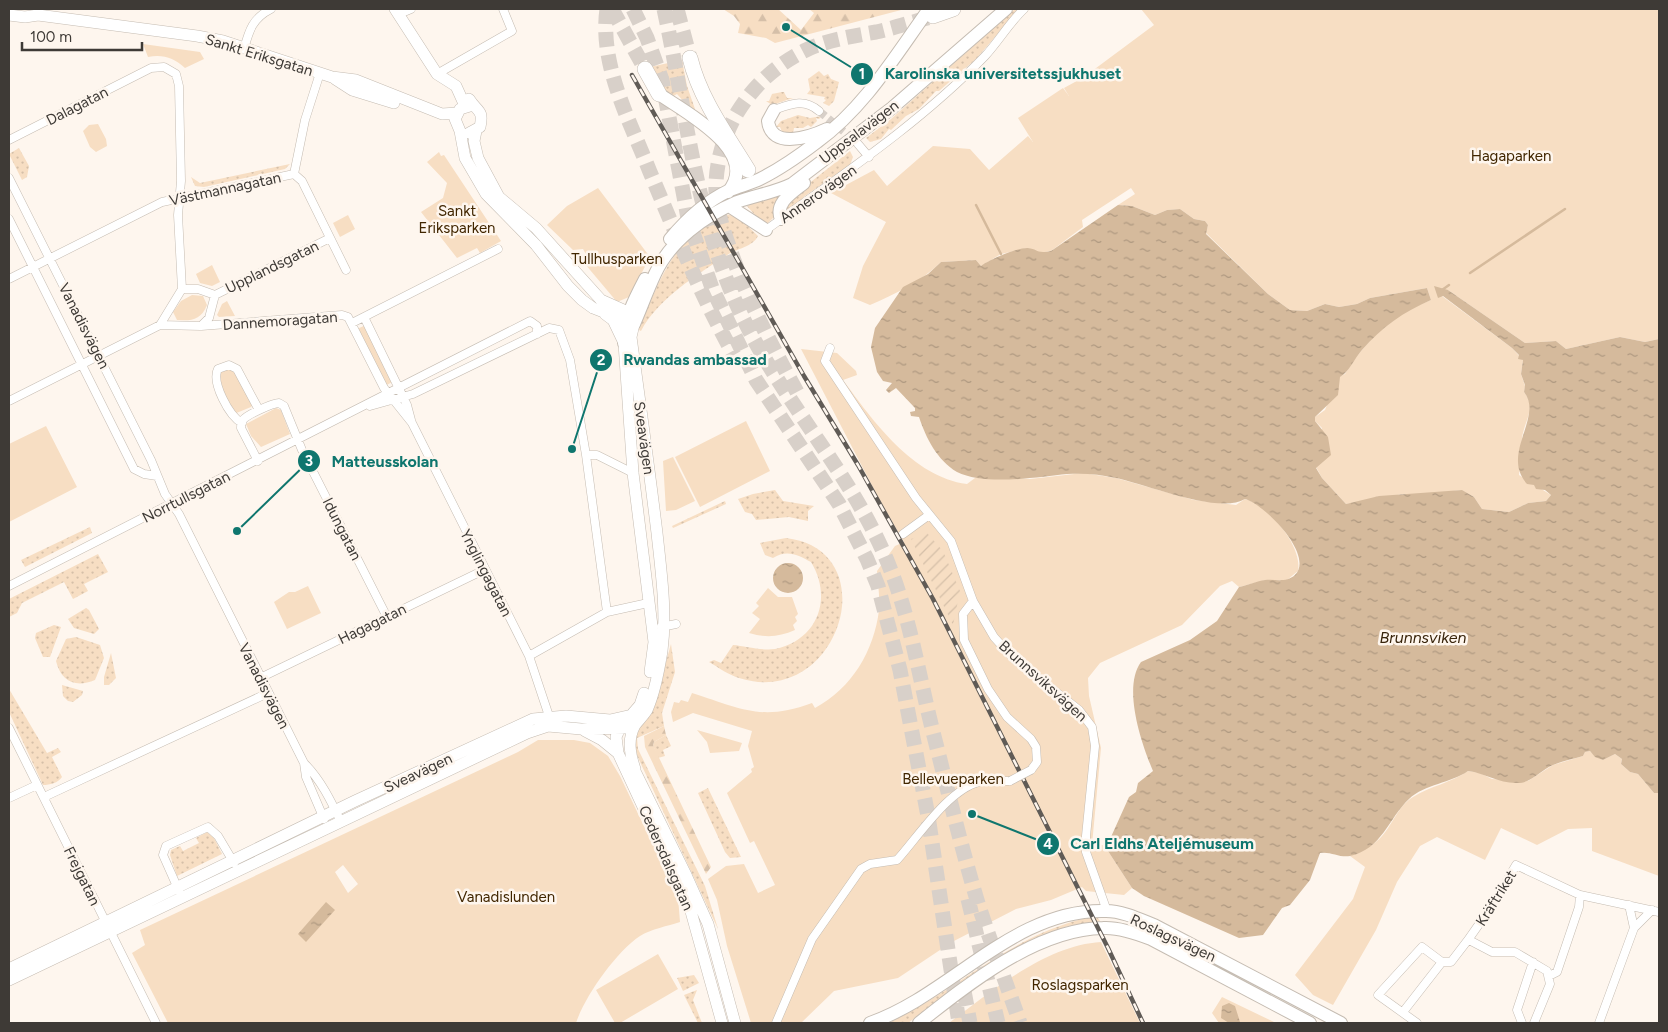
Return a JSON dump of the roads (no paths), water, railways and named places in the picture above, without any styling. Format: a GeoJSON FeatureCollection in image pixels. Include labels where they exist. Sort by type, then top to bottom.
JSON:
{"type":"FeatureCollection","features":[{"type":"Feature","properties":{"kind":"highway"},"geometry":{"type":"LineString","coordinates":[[931,13],[953,9]]}},
{"type":"Feature","properties":{"kind":"highway"},"geometry":{"type":"LineString","coordinates":[[690,58],[698,84],[708,106],[748,177]]}},
{"type":"Feature","properties":{"kind":"highway"},"geometry":{"type":"LineString","coordinates":[[646,69],[659,94]]}},
{"type":"Feature","properties":{"kind":"main road","name":"Sankt Eriksgatan"},"geometry":{"type":"LineString","coordinates":[[26,9],[197,36],[332,77],[356,80],[442,114],[465,108]]}},
{"type":"Feature","properties":{"kind":"main road","name":"Uppsalavägen"},"geometry":{"type":"LineString","coordinates":[[631,318],[658,268],[676,243],[694,227],[733,204],[792,184],[852,143],[1006,9]]}},
{"type":"Feature","properties":{"kind":"main road","name":"Sankt Eriksgatan"},"geometry":{"type":"LineString","coordinates":[[9,15],[25,17],[39,12]]}},
{"type":"Feature","properties":{"kind":"main road"},"geometry":{"type":"LineString","coordinates":[[397,12],[437,74],[456,86],[465,108],[458,129],[465,158],[486,194],[536,245],[568,286],[582,300],[631,318]]}},
{"type":"Feature","properties":{"kind":"main road","name":"Uppsalavägen"},"geometry":{"type":"LineString","coordinates":[[748,177],[770,173],[818,142],[866,96],[931,13]]}},
{"type":"Feature","properties":{"kind":"main road","name":"Sankt Eriksgatan"},"geometry":{"type":"LineString","coordinates":[[332,77],[352,90],[458,129]]}},
{"type":"Feature","properties":{"kind":"main road"},"geometry":{"type":"LineString","coordinates":[[659,94],[703,122],[724,144],[736,164],[737,174],[735,183],[728,192]]}},
{"type":"Feature","properties":{"kind":"main road"},"geometry":{"type":"LineString","coordinates":[[458,129],[466,134],[476,131],[480,127],[483,117],[479,109],[465,108]]}},
{"type":"Feature","properties":{"kind":"main road"},"geometry":{"type":"LineString","coordinates":[[774,110],[768,121],[768,126],[772,131],[785,138],[804,138],[840,122]]}},
{"type":"Feature","properties":{"kind":"main road"},"geometry":{"type":"LineString","coordinates":[[476,131],[474,141],[478,158],[500,197],[536,228],[613,320],[624,343]]}},
{"type":"Feature","properties":{"kind":"main road"},"geometry":{"type":"LineString","coordinates":[[781,219],[779,209],[785,199],[852,143]]}},
{"type":"Feature","properties":{"kind":"main road"},"geometry":{"type":"LineString","coordinates":[[624,343],[635,297],[656,259],[678,229],[694,214],[748,177]]}},
{"type":"Feature","properties":{"kind":"main road"},"geometry":{"type":"LineString","coordinates":[[748,177],[744,194],[733,204],[766,230]]}},
{"type":"Feature","properties":{"kind":"main road"},"geometry":{"type":"LineString","coordinates":[[602,306],[621,306],[635,297]]}},
{"type":"Feature","properties":{"kind":"main road"},"geometry":{"type":"LineString","coordinates":[[612,306],[631,318]]}},
{"type":"Feature","properties":{"kind":"main road","name":"Sveavägen"},"geometry":{"type":"LineString","coordinates":[[631,318],[631,336],[661,572],[657,628]]}},
{"type":"Feature","properties":{"kind":"main road","name":"Sveavägen"},"geometry":{"type":"LineString","coordinates":[[235,866],[329,828],[551,722],[587,716],[610,720],[634,720],[646,711],[662,652],[657,628],[648,604],[633,473],[624,343]]}},
{"type":"Feature","properties":{"kind":"main road","name":"Sveavägen"},"geometry":{"type":"LineString","coordinates":[[9,969],[108,927],[180,893],[235,866],[335,811],[533,719],[578,728],[620,728]]}},
{"type":"Feature","properties":{"kind":"main road","name":"Sveavägen"},"geometry":{"type":"LineString","coordinates":[[610,720],[620,728]]}},
{"type":"Feature","properties":{"kind":"main road"},"geometry":{"type":"LineString","coordinates":[[620,728],[634,720]]}},
{"type":"Feature","properties":{"kind":"main road","name":"Sveavägen"},"geometry":{"type":"LineString","coordinates":[[630,738],[634,720]]}},
{"type":"Feature","properties":{"kind":"main road","name":"Cedersdalsgatan"},"geometry":{"type":"LineString","coordinates":[[578,728],[602,740],[618,753]]}},
{"type":"Feature","properties":{"kind":"main road","name":"Cedersdalsgatan"},"geometry":{"type":"LineString","coordinates":[[620,728],[616,737],[618,753],[690,908],[722,1023]]}},
{"type":"Feature","properties":{"kind":"main road","name":"Cedersdalsgatan"},"geometry":{"type":"LineString","coordinates":[[620,728],[626,757],[635,769]]}},
{"type":"Feature","properties":{"kind":"main road","name":"Cedersdalsgatan"},"geometry":{"type":"LineString","coordinates":[[630,738],[630,752],[635,769],[708,924],[736,1023]]}},
{"type":"Feature","properties":{"kind":"main road","name":"Roslagsvägen"},"geometry":{"type":"LineString","coordinates":[[870,1023],[902,1010],[930,994],[992,951],[1032,928],[1065,916],[1107,911],[1129,915],[1154,924],[1341,1023]]}},
{"type":"Feature","properties":{"kind":"main road","name":"Sveavägen"},"geometry":{"type":"LineString","coordinates":[[9,980],[108,927]]}},
{"type":"Feature","properties":{"kind":"main road","name":"Roslagsvägen"},"geometry":{"type":"LineString","coordinates":[[919,1023],[983,976],[1037,944],[1070,932],[1104,928],[1136,933],[1151,939],[1310,1023]]}},
{"type":"Feature","properties":{"kind":"street"},"geometry":{"type":"LineString","coordinates":[[244,49],[252,24],[259,15],[271,9]]}},
{"type":"Feature","properties":{"kind":"street"},"geometry":{"type":"LineString","coordinates":[[397,12],[411,9]]}},
{"type":"Feature","properties":{"kind":"street"},"geometry":{"type":"LineString","coordinates":[[437,74],[512,31],[503,9]]}},
{"type":"Feature","properties":{"kind":"street","name":"Annerovägen"},"geometry":{"type":"LineString","coordinates":[[766,230],[869,157],[918,118],[987,54],[1010,22],[1024,9]]}},
{"type":"Feature","properties":{"kind":"street","name":"Dalagatan"},"geometry":{"type":"LineString","coordinates":[[9,140],[145,71],[164,67],[171,70],[178,79],[181,181],[179,197]]}},
{"type":"Feature","properties":{"kind":"street","name":"Västmannagatan"},"geometry":{"type":"LineString","coordinates":[[9,279],[162,202],[294,174],[305,120],[320,73]]}},
{"type":"Feature","properties":{"kind":"street"},"geometry":{"type":"LineString","coordinates":[[774,110],[794,103],[804,102],[819,111]]}},
{"type":"Feature","properties":{"kind":"street","name":"Annerovägen"},"geometry":{"type":"LineString","coordinates":[[852,143],[869,157]]}},
{"type":"Feature","properties":{"kind":"street","name":"Upplandsgatan"},"geometry":{"type":"LineString","coordinates":[[294,174],[302,181],[346,270]]}},
{"type":"Feature","properties":{"kind":"street","name":"Vanadisvägen"},"geometry":{"type":"LineString","coordinates":[[9,178],[171,505],[179,514],[268,694],[304,763],[314,773],[341,822]]}},
{"type":"Feature","properties":{"kind":"street"},"geometry":{"type":"LineString","coordinates":[[9,400],[160,325],[182,288],[179,197]]}},
{"type":"Feature","properties":{"kind":"street","name":"Vanadisvägen"},"geometry":{"type":"LineString","coordinates":[[9,219],[134,470],[157,476]]}},
{"type":"Feature","properties":{"kind":"street","name":"Upplandsgatan"},"geometry":{"type":"LineString","coordinates":[[182,288],[198,289],[215,295],[330,238]]}},
{"type":"Feature","properties":{"kind":"street","name":"Dannemoragatan"},"geometry":{"type":"LineString","coordinates":[[160,325],[201,326],[342,315],[348,317],[352,323],[498,249]]}},
{"type":"Feature","properties":{"kind":"street","name":"Upplandsgatan"},"geometry":{"type":"LineString","coordinates":[[201,326],[210,318],[215,295]]}},
{"type":"Feature","properties":{"kind":"street","name":"Ynglingagatan"},"geometry":{"type":"LineString","coordinates":[[364,317],[399,387],[412,423],[484,570],[529,656],[551,722]]}},
{"type":"Feature","properties":{"kind":"street","name":"Norrtullsgatan"},"geometry":{"type":"LineString","coordinates":[[9,586],[364,408],[388,392],[530,321],[537,326],[537,334]]}},
{"type":"Feature","properties":{"kind":"street","name":"Ynglingagatan"},"geometry":{"type":"LineString","coordinates":[[352,323],[388,392],[412,423]]}},
{"type":"Feature","properties":{"kind":"street","name":"Norrtullsgatan"},"geometry":{"type":"LineString","coordinates":[[364,408],[403,397],[549,328],[555,328],[562,335],[570,360],[586,455]]}},
{"type":"Feature","properties":{"kind":"street","name":"Brunnsviksvägen"},"geometry":{"type":"LineString","coordinates":[[830,348],[825,361],[929,515],[951,541],[973,601],[985,624],[1004,649],[1079,710],[1092,727],[1096,746],[1086,836],[1086,852],[1107,911]]}},
{"type":"Feature","properties":{"kind":"street"},"geometry":{"type":"LineString","coordinates":[[242,423],[234,419],[215,381],[218,369],[229,365],[237,369],[259,410],[243,419],[241,428],[258,461]]}},
{"type":"Feature","properties":{"kind":"street","name":"Idungatan"},"geometry":{"type":"LineString","coordinates":[[259,410],[275,403],[284,406],[387,617]]}},
{"type":"Feature","properties":{"kind":"street"},"geometry":{"type":"LineString","coordinates":[[607,612],[586,455],[597,455],[633,473]]}},
{"type":"Feature","properties":{"kind":"street"},"geometry":{"type":"LineString","coordinates":[[903,534],[929,515]]}},
{"type":"Feature","properties":{"kind":"street","name":"Hagagatan"},"geometry":{"type":"LineString","coordinates":[[260,678],[484,570]]}},
{"type":"Feature","properties":{"kind":"street"},"geometry":{"type":"LineString","coordinates":[[776,1023],[812,939],[832,912],[853,877],[861,869],[870,864],[897,860],[932,819],[963,790],[980,781],[1010,781],[1031,770],[1037,762],[1036,747],[997,703],[964,640],[963,614],[973,601]]}},
{"type":"Feature","properties":{"kind":"street"},"geometry":{"type":"LineString","coordinates":[[529,656],[607,612],[648,604]]}},
{"type":"Feature","properties":{"kind":"street"},"geometry":{"type":"LineString","coordinates":[[657,628],[676,624]]}},
{"type":"Feature","properties":{"kind":"street"},"geometry":{"type":"LineString","coordinates":[[44,797],[268,694]]}},
{"type":"Feature","properties":{"kind":"street","name":"Frejgatan"},"geometry":{"type":"LineString","coordinates":[[9,728],[156,1023]]}},
{"type":"Feature","properties":{"kind":"street","name":"Vanadisvägen"},"geometry":{"type":"LineString","coordinates":[[304,763],[306,777],[329,828]]}},
{"type":"Feature","properties":{"kind":"street"},"geometry":{"type":"LineString","coordinates":[[9,798],[37,785]]}},
{"type":"Feature","properties":{"kind":"street"},"geometry":{"type":"LineString","coordinates":[[180,893],[163,855],[166,846],[208,827],[218,836],[235,866]]}},
{"type":"Feature","properties":{"kind":"street","name":"Kräftriket"},"geometry":{"type":"LineString","coordinates":[[1404,1012],[1442,962],[1451,962],[1469,940],[1494,904],[1516,865],[1587,894],[1629,906],[1656,911]]}},
{"type":"Feature","properties":{"kind":"street"},"geometry":{"type":"LineString","coordinates":[[1534,1023],[1550,984],[1549,976],[1557,972],[1579,906],[1587,894]]}},
{"type":"Feature","properties":{"kind":"street"},"geometry":{"type":"LineString","coordinates":[[1629,906],[1634,928]]}},
{"type":"Feature","properties":{"kind":"street","name":"Kräftriket"},"geometry":{"type":"LineString","coordinates":[[1599,1023],[1634,928],[1656,911]]}},
{"type":"Feature","properties":{"kind":"street","name":"Kräftriket"},"geometry":{"type":"LineString","coordinates":[[1469,940],[1492,952],[1515,952],[1547,971],[1549,976]]}},
{"type":"Feature","properties":{"kind":"street"},"geometry":{"type":"LineString","coordinates":[[1417,1023],[1378,994],[1422,947],[1442,962]]}},
{"type":"Feature","properties":{"kind":"street"},"geometry":{"type":"LineString","coordinates":[[1522,1023],[1517,1010],[1533,962]]}},
{"type":"Feature","properties":{"kind":"water","name":"Brunnsviken"},"geometry":{"type":"Polygon","coordinates":[[[1118,205],[1132,206],[1155,215],[1167,210],[1180,209],[1194,219],[1205,221],[1208,225],[1206,234],[1268,294],[1290,310],[1307,311],[1325,304],[1339,307],[1357,304],[1370,298],[1427,288],[1431,300],[1385,327],[1370,342],[1340,377],[1338,395],[1315,417],[1315,421],[1328,437],[1331,455],[1316,468],[1322,478],[1346,504],[1379,496],[1462,490],[1474,497],[1482,509],[1509,512],[1528,503],[1546,501],[1551,495],[1545,490],[1536,489],[1534,485],[1527,484],[1520,472],[1519,448],[1529,413],[1529,402],[1524,392],[1525,385],[1521,374],[1523,360],[1518,359],[1519,355],[1512,348],[1443,296],[1438,298],[1434,286],[1448,290],[1525,343],[1556,341],[1566,349],[1620,337],[1645,342],[1659,339],[1659,793],[1654,793],[1638,774],[1630,772],[1621,764],[1622,759],[1615,754],[1603,760],[1595,757],[1590,751],[1585,752],[1583,756],[1553,765],[1532,779],[1518,783],[1505,782],[1468,771],[1415,794],[1402,807],[1377,840],[1361,852],[1350,856],[1320,853],[1310,880],[1290,905],[1282,908],[1263,935],[1239,938],[1144,896],[1132,888],[1106,848],[1129,797],[1136,792],[1138,783],[1153,771],[1139,732],[1134,701],[1133,686],[1141,662],[1190,640],[1217,621],[1239,587],[1265,580],[1284,580],[1295,575],[1299,566],[1298,555],[1293,543],[1285,531],[1264,510],[1245,499],[1233,503],[1201,501],[1129,481],[1092,474],[1067,474],[996,480],[982,479],[957,472],[933,448],[919,417],[911,416],[910,412],[915,411],[915,408],[896,388],[889,393],[886,390],[892,383],[883,381],[877,372],[871,347],[875,328],[903,287],[928,274],[941,262],[976,260],[981,266],[1004,254],[1024,248],[1042,252],[1051,251],[1118,205]]]}},
{"type":"Feature","properties":{"kind":"water"},"geometry":{"type":"Polygon","coordinates":[[[788,563],[799,567],[803,578],[799,589],[788,593],[777,589],[773,578],[777,567],[788,563]]]}},
{"type":"Feature","properties":{"kind":"water"},"geometry":{"type":"Polygon","coordinates":[[[326,902],[335,910],[306,942],[298,934],[326,902]]]}},
{"type":"Feature","properties":{"kind":"water"},"geometry":{"type":"Polygon","coordinates":[[[1229,1003],[1235,1006],[1242,1023],[1229,1023],[1221,1018],[1222,1006],[1229,1003]]]}},
{"type":"Feature","properties":{"kind":"waterway"},"geometry":{"type":"LineString","coordinates":[[976,205],[1001,254]]}},
{"type":"Feature","properties":{"kind":"waterway"},"geometry":{"type":"LineString","coordinates":[[1470,273],[1565,209]]}},
{"type":"Feature","properties":{"kind":"waterway"},"geometry":{"type":"LineString","coordinates":[[1442,290],[1449,285]]}},
{"type":"Feature","properties":{"kind":"tunnel"},"geometry":{"type":"LineString","coordinates":[[607,9],[608,51],[612,72],[625,113],[689,265],[734,355]]}},
{"type":"Feature","properties":{"kind":"tunnel"},"geometry":{"type":"LineString","coordinates":[[612,9],[645,69]]}},
{"type":"Feature","properties":{"kind":"tunnel"},"geometry":{"type":"LineString","coordinates":[[633,9],[647,38],[662,80],[688,218],[712,288],[756,380],[839,504],[867,559],[878,586],[900,670],[928,816],[959,1023]]}},
{"type":"Feature","properties":{"kind":"tunnel"},"geometry":{"type":"LineString","coordinates":[[664,9],[695,169],[715,248],[729,286],[762,355],[857,501],[874,531],[888,563],[909,627],[934,736],[971,880],[1020,1023]]}},
{"type":"Feature","properties":{"kind":"tunnel"},"geometry":{"type":"LineString","coordinates":[[677,9],[690,58]]}},
{"type":"Feature","properties":{"kind":"tunnel"},"geometry":{"type":"LineString","coordinates":[[797,392],[753,306],[728,245],[721,222],[716,183],[724,141],[737,113],[751,93],[775,69],[795,56],[831,41],[931,17]]}},
{"type":"Feature","properties":{"kind":"tunnel"},"geometry":{"type":"LineString","coordinates":[[819,111],[854,140]]}},
{"type":"Feature","properties":{"kind":"tunnel"},"geometry":{"type":"LineString","coordinates":[[968,899],[998,1023]]}},
{"type":"Feature","properties":{"kind":"tunnel"},"geometry":{"type":"LineString","coordinates":[[964,991],[970,1023]]}},
{"type":"Feature","properties":{"kind":"railway"},"geometry":{"type":"LineString","coordinates":[[632,75],[804,376],[858,465],[933,599],[1108,948],[1143,1023]]}},
{"type":"Feature","properties":{"kind":"place","name":"Karolinska universitetssjukhuset"},"geometry":{"type":"Point","coordinates":[786,27]}},
{"type":"Feature","properties":{"kind":"place","name":"Rwandas ambassad"},"geometry":{"type":"Point","coordinates":[572,449]}},
{"type":"Feature","properties":{"kind":"place","name":"Matteusskolan"},"geometry":{"type":"Point","coordinates":[237,531]}},
{"type":"Feature","properties":{"kind":"place","name":"Carl Eldhs Ateljémuseum"},"geometry":{"type":"Point","coordinates":[972,814]}},
{"type":"Feature","properties":{"kind":"park label","name":"Hagaparken"},"geometry":{"type":"Point","coordinates":[1511,156]}},
{"type":"Feature","properties":{"kind":"park label","name":"Sankt Eriksparken"},"geometry":{"type":"Point","coordinates":[457,220]}},
{"type":"Feature","properties":{"kind":"park label","name":"Tullhusparken"},"geometry":{"type":"Point","coordinates":[617,259]}},
{"type":"Feature","properties":{"kind":"park label","name":"Bellevueparken"},"geometry":{"type":"Point","coordinates":[953,779]}},
{"type":"Feature","properties":{"kind":"park label","name":"Vanadislunden"},"geometry":{"type":"Point","coordinates":[506,897]}},
{"type":"Feature","properties":{"kind":"park label","name":"Roslagsparken"},"geometry":{"type":"Point","coordinates":[1080,985]}}]}
